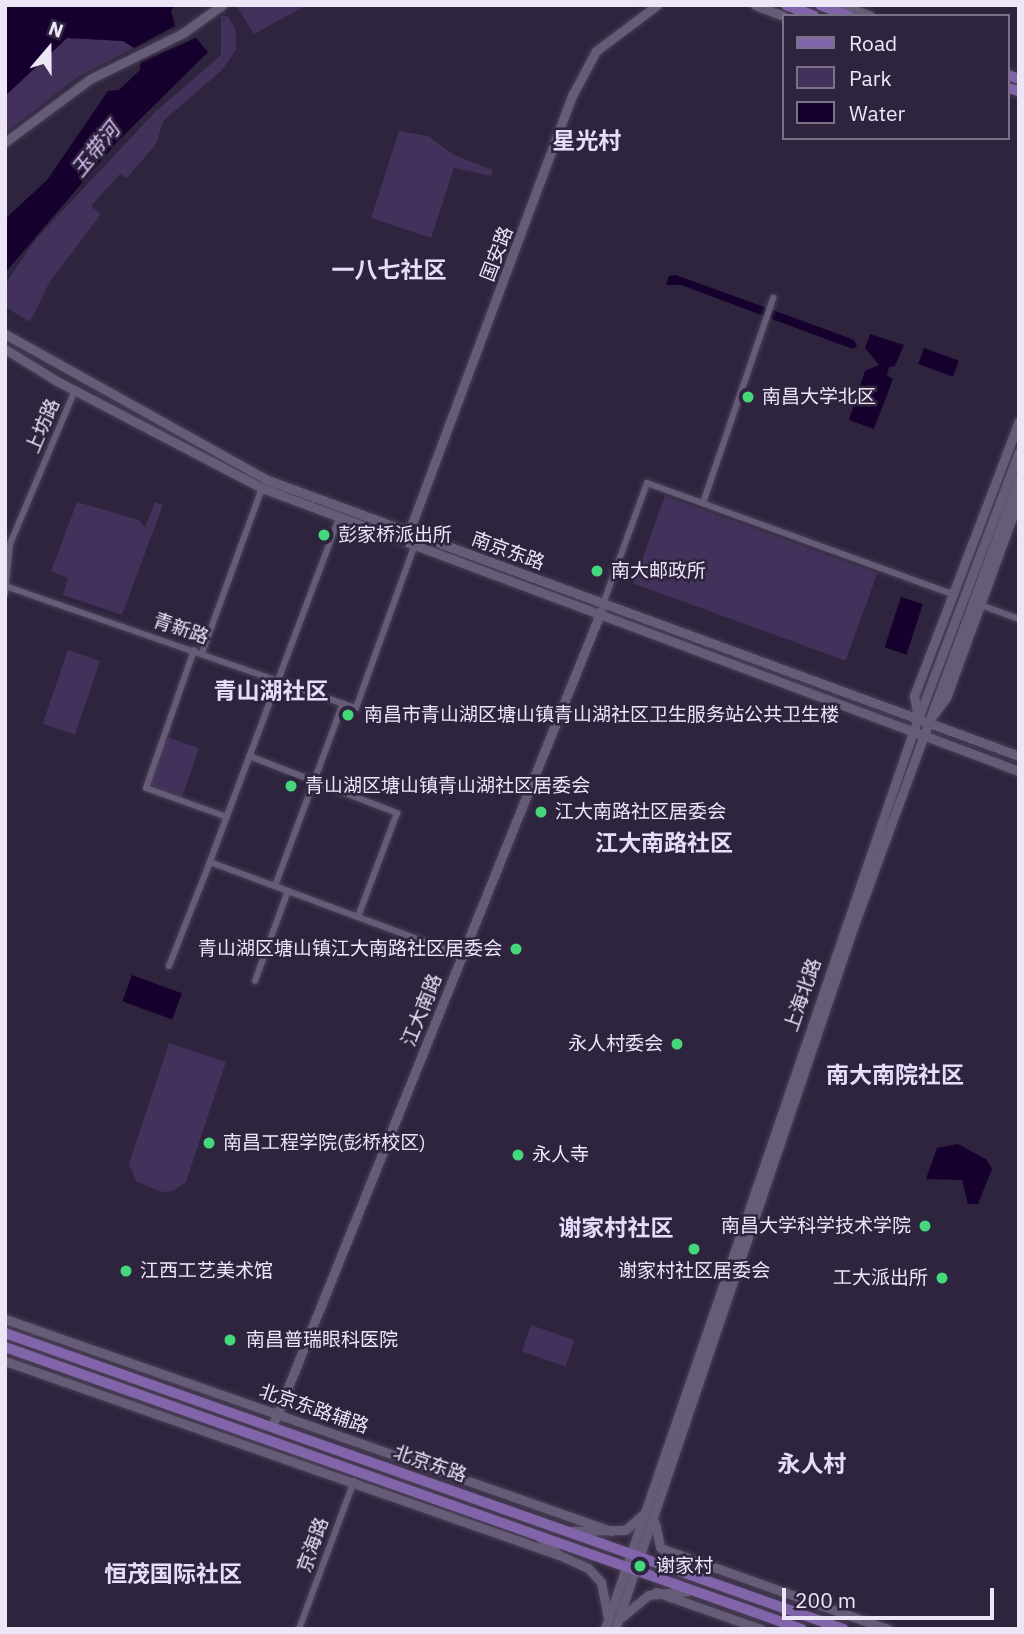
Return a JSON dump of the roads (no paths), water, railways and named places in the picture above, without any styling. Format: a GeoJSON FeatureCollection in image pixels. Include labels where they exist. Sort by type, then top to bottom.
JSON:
{"type":"FeatureCollection","features":[{"type":"Feature","properties":{"kind":"main road"},"geometry":{"type":"LineString","coordinates":[[5,142],[90,79],[175,37],[222,5]]}},
{"type":"Feature","properties":{"kind":"main road","name":"国安路"},"geometry":{"type":"LineString","coordinates":[[411,539],[573,94],[596,51],[657,5]]}},
{"type":"Feature","properties":{"kind":"main road"},"geometry":{"type":"LineString","coordinates":[[755,5],[782,15]]}},
{"type":"Feature","properties":{"kind":"main road"},"geometry":{"type":"LineString","coordinates":[[786,5],[809,14]]}},
{"type":"Feature","properties":{"kind":"main road"},"geometry":{"type":"LineString","coordinates":[[820,5],[843,14]]}},
{"type":"Feature","properties":{"kind":"main road"},"geometry":{"type":"LineString","coordinates":[[842,5],[865,14]]}},
{"type":"Feature","properties":{"kind":"main road","name":"南京东路"},"geometry":{"type":"LineString","coordinates":[[5,334],[265,479],[599,615],[1019,771]]}},
{"type":"Feature","properties":{"kind":"main road","name":"南京东路"},"geometry":{"type":"LineString","coordinates":[[5,349],[75,390],[262,488],[339,518],[411,539],[603,604],[1019,757]]}},
{"type":"Feature","properties":{"kind":"main road"},"geometry":{"type":"LineString","coordinates":[[958,596],[1019,421]]}},
{"type":"Feature","properties":{"kind":"main road","name":"上海北路"},"geometry":{"type":"LineString","coordinates":[[636,1556],[649,1505],[923,720],[958,596],[1019,452]]}},
{"type":"Feature","properties":{"kind":"main road","name":"上海北路"},"geometry":{"type":"LineString","coordinates":[[923,720],[976,603],[1019,477]]}},
{"type":"Feature","properties":{"kind":"main road"},"geometry":{"type":"LineString","coordinates":[[976,603],[1019,498]]}},
{"type":"Feature","properties":{"kind":"main road","name":"江大南路"},"geometry":{"type":"LineString","coordinates":[[272,1427],[603,604]]}},
{"type":"Feature","properties":{"kind":"main road","name":"上海北路"},"geometry":{"type":"LineString","coordinates":[[636,1556],[654,1517],[918,734]]}},
{"type":"Feature","properties":{"kind":"main road","name":"北京东路辅路"},"geometry":{"type":"LineString","coordinates":[[5,1319],[611,1531]]}},
{"type":"Feature","properties":{"kind":"main road","name":"北京东路"},"geometry":{"type":"LineString","coordinates":[[5,1333],[843,1629]]}},
{"type":"Feature","properties":{"kind":"main road","name":"北京东路"},"geometry":{"type":"LineString","coordinates":[[5,1347],[802,1629]]}},
{"type":"Feature","properties":{"kind":"main road"},"geometry":{"type":"LineString","coordinates":[[5,1361],[559,1555],[588,1568],[601,1581],[611,1626]]}},
{"type":"Feature","properties":{"kind":"main road"},"geometry":{"type":"LineString","coordinates":[[565,1531],[611,1531],[631,1527],[649,1505]]}},
{"type":"Feature","properties":{"kind":"main road"},"geometry":{"type":"LineString","coordinates":[[654,1517],[663,1549],[692,1576]]}},
{"type":"Feature","properties":{"kind":"main road"},"geometry":{"type":"LineString","coordinates":[[537,1535],[559,1555]]}},
{"type":"Feature","properties":{"kind":"main road"},"geometry":{"type":"LineString","coordinates":[[663,1549],[888,1629]]}},
{"type":"Feature","properties":{"kind":"main road"},"geometry":{"type":"LineString","coordinates":[[611,1626],[636,1556]]}},
{"type":"Feature","properties":{"kind":"main road"},"geometry":{"type":"LineString","coordinates":[[611,1626],[633,1604],[656,1592],[695,1591]]}},
{"type":"Feature","properties":{"kind":"main road"},"geometry":{"type":"LineString","coordinates":[[656,1592],[761,1629]]}},
{"type":"Feature","properties":{"kind":"street"},"geometry":{"type":"LineString","coordinates":[[703,503],[772,301]]}},
{"type":"Feature","properties":{"kind":"street","name":"上坊路"},"geometry":{"type":"LineString","coordinates":[[7,590],[10,544],[75,390]]}},
{"type":"Feature","properties":{"kind":"street"},"geometry":{"type":"LineString","coordinates":[[603,604],[647,483],[1019,619]]}},
{"type":"Feature","properties":{"kind":"street"},"geometry":{"type":"LineString","coordinates":[[202,653],[262,488]]}},
{"type":"Feature","properties":{"kind":"street"},"geometry":{"type":"LineString","coordinates":[[169,966],[339,518]]}},
{"type":"Feature","properties":{"kind":"street"},"geometry":{"type":"LineString","coordinates":[[275,886],[343,703],[356,708],[411,539]]}},
{"type":"Feature","properties":{"kind":"street","name":"青新路"},"geometry":{"type":"LineString","coordinates":[[7,590],[194,650],[343,703]]}},
{"type":"Feature","properties":{"kind":"street"},"geometry":{"type":"LineString","coordinates":[[194,650],[146,789],[227,817]]}},
{"type":"Feature","properties":{"kind":"street"},"geometry":{"type":"LineString","coordinates":[[249,756],[397,813],[358,917]]}},
{"type":"Feature","properties":{"kind":"street"},"geometry":{"type":"LineString","coordinates":[[210,862],[463,956]]}},
{"type":"Feature","properties":{"kind":"street"},"geometry":{"type":"LineString","coordinates":[[255,981],[288,891]]}},
{"type":"Feature","properties":{"kind":"street","name":"京海路"},"geometry":{"type":"LineString","coordinates":[[299,1629],[357,1473]]}},
{"type":"Feature","properties":{"kind":"water"},"geometry":{"type":"Polygon","coordinates":[[[5,5],[176,5],[171,10],[175,26],[134,48],[123,41],[67,38],[5,96],[5,5]]]}},
{"type":"Feature","properties":{"kind":"water","name":"玉带河"},"geometry":{"type":"Polygon","coordinates":[[[196,38],[208,52],[117,142],[5,273],[5,219],[47,180],[108,91],[119,90],[140,70],[140,62],[196,38]]]}},
{"type":"Feature","properties":{"kind":"water"},"geometry":{"type":"Polygon","coordinates":[[[676,275],[854,340],[857,346],[853,349],[681,285],[666,285],[669,276],[676,275]]]}},
{"type":"Feature","properties":{"kind":"water"},"geometry":{"type":"Polygon","coordinates":[[[870,334],[904,345],[895,366],[889,367],[887,375],[893,379],[874,429],[849,420],[865,371],[879,365],[865,348],[870,334]]]}},
{"type":"Feature","properties":{"kind":"water"},"geometry":{"type":"Polygon","coordinates":[[[924,348],[959,361],[953,377],[918,364],[924,348]]]}},
{"type":"Feature","properties":{"kind":"water"},"geometry":{"type":"Polygon","coordinates":[[[901,597],[923,604],[906,655],[885,647],[901,597]]]}},
{"type":"Feature","properties":{"kind":"water"},"geometry":{"type":"Polygon","coordinates":[[[132,975],[182,993],[172,1019],[122,1001],[132,975]]]}},
{"type":"Feature","properties":{"kind":"water"},"geometry":{"type":"Polygon","coordinates":[[[958,1144],[986,1159],[992,1169],[978,1204],[968,1204],[962,1180],[926,1179],[937,1148],[958,1144]]]}},
{"type":"Feature","properties":{"kind":"place","name":"南昌大学北区"},"geometry":{"type":"Point","coordinates":[748,397]}},
{"type":"Feature","properties":{"kind":"place","name":"彭家桥派出所"},"geometry":{"type":"Point","coordinates":[324,535]}},
{"type":"Feature","properties":{"kind":"place","name":"南大邮政所"},"geometry":{"type":"Point","coordinates":[597,571]}},
{"type":"Feature","properties":{"kind":"place","name":"南昌市青山湖区塘山镇青山湖社区卫生服务站公共卫生楼"},"geometry":{"type":"Point","coordinates":[348,715]}},
{"type":"Feature","properties":{"kind":"place","name":"青山湖区塘山镇青山湖社区居委会"},"geometry":{"type":"Point","coordinates":[291,786]}},
{"type":"Feature","properties":{"kind":"place","name":"江大南路社区居委会"},"geometry":{"type":"Point","coordinates":[541,812]}},
{"type":"Feature","properties":{"kind":"place","name":"青山湖区塘山镇江大南路社区居委会"},"geometry":{"type":"Point","coordinates":[516,949]}},
{"type":"Feature","properties":{"kind":"place","name":"永人村委会"},"geometry":{"type":"Point","coordinates":[677,1044]}},
{"type":"Feature","properties":{"kind":"place","name":"南昌工程学院(彭桥校区)"},"geometry":{"type":"Point","coordinates":[209,1143]}},
{"type":"Feature","properties":{"kind":"place","name":"永人寺"},"geometry":{"type":"Point","coordinates":[518,1155]}},
{"type":"Feature","properties":{"kind":"place","name":"南昌大学科学技术学院"},"geometry":{"type":"Point","coordinates":[925,1226]}},
{"type":"Feature","properties":{"kind":"place","name":"谢家村社区居委会"},"geometry":{"type":"Point","coordinates":[694,1249]}},
{"type":"Feature","properties":{"kind":"place","name":"江西工艺美术馆"},"geometry":{"type":"Point","coordinates":[126,1271]}},
{"type":"Feature","properties":{"kind":"place","name":"工大派出所"},"geometry":{"type":"Point","coordinates":[942,1278]}},
{"type":"Feature","properties":{"kind":"place","name":"南昌普瑞眼科医院"},"geometry":{"type":"Point","coordinates":[230,1340]}},
{"type":"Feature","properties":{"kind":"place","name":"谢家村"},"geometry":{"type":"Point","coordinates":[640,1566]}},
{"type":"Feature","properties":{"kind":"district","name":"星光村"},"geometry":{"type":"Point","coordinates":[587,140]}},
{"type":"Feature","properties":{"kind":"district","name":"一八七社区"},"geometry":{"type":"Point","coordinates":[389,269]}},
{"type":"Feature","properties":{"kind":"district","name":"青山湖社区"},"geometry":{"type":"Point","coordinates":[271,690]}},
{"type":"Feature","properties":{"kind":"district","name":"江大南路社区"},"geometry":{"type":"Point","coordinates":[664,842]}},
{"type":"Feature","properties":{"kind":"district","name":"南大南院社区"},"geometry":{"type":"Point","coordinates":[895,1074]}},
{"type":"Feature","properties":{"kind":"district","name":"谢家村社区"},"geometry":{"type":"Point","coordinates":[616,1227]}},
{"type":"Feature","properties":{"kind":"district","name":"永人村"},"geometry":{"type":"Point","coordinates":[812,1463]}},
{"type":"Feature","properties":{"kind":"district","name":"恒茂国际社区"},"geometry":{"type":"Point","coordinates":[173,1573]}}]}
